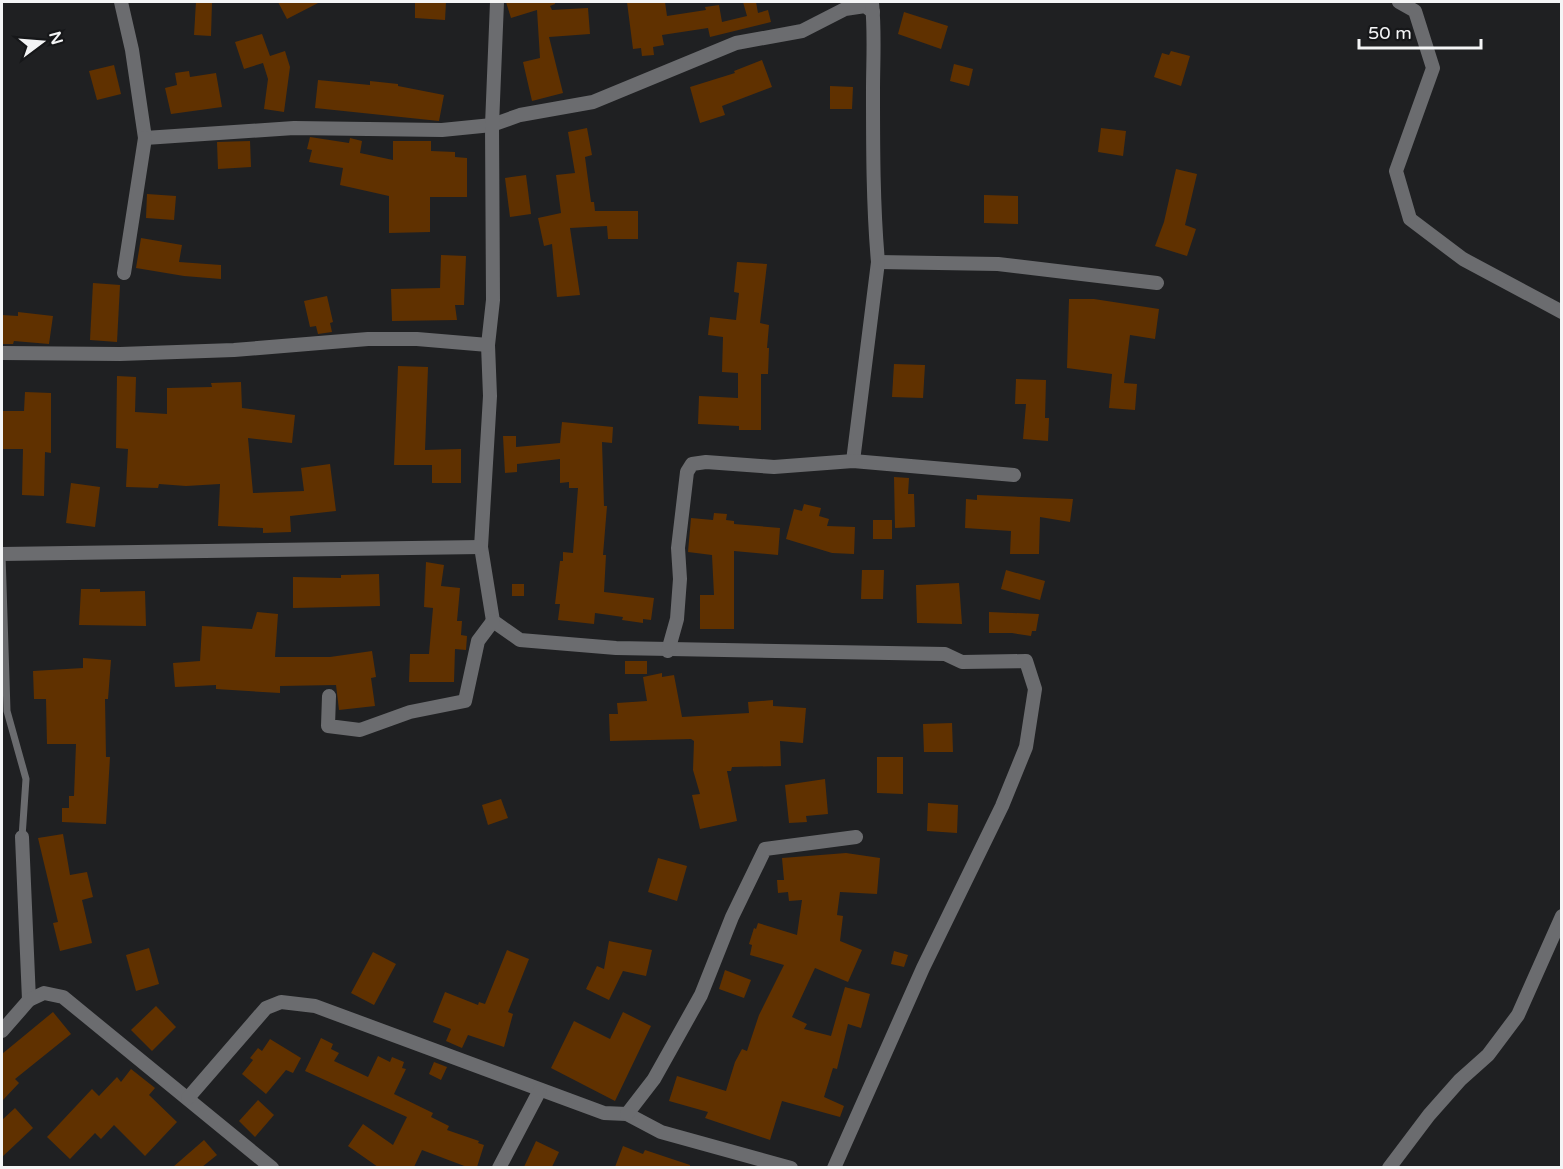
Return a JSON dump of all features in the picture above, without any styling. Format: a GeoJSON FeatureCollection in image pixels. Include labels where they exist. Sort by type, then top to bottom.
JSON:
{"type":"FeatureCollection","features":[{"type":"Feature","properties":{"kind":"street"},"geometry":{"type":"LineString","coordinates":[[121,2],[132,51],[145,138],[124,273]]}},
{"type":"Feature","properties":{"kind":"street"},"geometry":{"type":"LineString","coordinates":[[497,2],[492,125],[493,300],[488,345],[490,396],[481,547],[493,621],[520,640],[668,651],[945,654],[962,662],[1026,661],[1035,689],[1026,747],[1002,806],[922,968],[834,1167]]}},
{"type":"Feature","properties":{"kind":"street"},"geometry":{"type":"LineString","coordinates":[[1398,2],[1415,11],[1433,68],[1396,171],[1410,219],[1463,259],[1562,312]]}},
{"type":"Feature","properties":{"kind":"street"},"geometry":{"type":"LineString","coordinates":[[145,138],[294,128],[442,130],[492,125],[520,115],[593,102],[736,43],[801,31],[846,9],[873,7],[875,230],[878,262],[853,461]]}},
{"type":"Feature","properties":{"kind":"street"},"geometry":{"type":"LineString","coordinates":[[878,262],[998,264],[1157,283]]}},
{"type":"Feature","properties":{"kind":"street"},"geometry":{"type":"LineString","coordinates":[[2,353],[120,354],[234,350],[368,339],[417,339],[488,345]]}},
{"type":"Feature","properties":{"kind":"street"},"geometry":{"type":"LineString","coordinates":[[668,651],[677,619],[680,579],[678,548],[687,472],[692,464],[706,462],[774,467],[853,461],[1014,474]]}},
{"type":"Feature","properties":{"kind":"street"},"geometry":{"type":"LineString","coordinates":[[2,554],[481,547]]}},
{"type":"Feature","properties":{"kind":"street"},"geometry":{"type":"LineString","coordinates":[[329,696],[328,726],[360,730],[410,712],[465,701],[478,641],[493,621]]}},
{"type":"Feature","properties":{"kind":"street"},"geometry":{"type":"LineString","coordinates":[[22,837],[29,1000]]}},
{"type":"Feature","properties":{"kind":"street"},"geometry":{"type":"LineString","coordinates":[[627,1114],[654,1079],[701,995],[732,917],[765,849],[856,837]]}},
{"type":"Feature","properties":{"kind":"street"},"geometry":{"type":"LineString","coordinates":[[1389,1167],[1429,1115],[1460,1080],[1488,1055],[1518,1015],[1562,916]]}},
{"type":"Feature","properties":{"kind":"street"},"geometry":{"type":"LineString","coordinates":[[2,1031],[29,1000],[44,993],[63,997],[272,1167]]}},
{"type":"Feature","properties":{"kind":"street"},"geometry":{"type":"LineString","coordinates":[[188,1098],[266,1008],[281,1002],[315,1006],[604,1113],[627,1114],[661,1132],[791,1167]]}},
{"type":"Feature","properties":{"kind":"street"},"geometry":{"type":"LineString","coordinates":[[499,1167],[540,1090]]}},
{"type":"Feature","properties":{"kind":"lane"},"geometry":{"type":"LineString","coordinates":[[2,554],[7,711],[26,779],[22,837]]}},
{"type":"Feature","properties":{"kind":"building"},"geometry":{"type":"Polygon","coordinates":[[[196,2],[212,2],[211,36],[194,35],[196,2]]]}},
{"type":"Feature","properties":{"kind":"building"},"geometry":{"type":"Polygon","coordinates":[[[278,2],[320,2],[287,19],[278,2]]]}},
{"type":"Feature","properties":{"kind":"building"},"geometry":{"type":"Polygon","coordinates":[[[415,2],[446,2],[445,20],[415,18],[415,2]]]}},
{"type":"Feature","properties":{"kind":"building"},"geometry":{"type":"Polygon","coordinates":[[[506,2],[555,2],[550,6],[552,10],[588,8],[590,34],[549,37],[563,93],[532,101],[523,62],[540,58],[537,10],[511,18],[506,2]]]}},
{"type":"Feature","properties":{"kind":"building"},"geometry":{"type":"Polygon","coordinates":[[[627,2],[665,2],[667,16],[706,10],[705,7],[719,5],[722,22],[747,16],[743,2],[756,2],[758,13],[768,10],[771,22],[710,37],[708,28],[662,35],[664,45],[653,47],[654,55],[642,56],[641,48],[633,49],[627,2]]]}},
{"type":"Feature","properties":{"kind":"building"},"geometry":{"type":"Polygon","coordinates":[[[904,12],[948,26],[941,49],[898,34],[904,12]]]}},
{"type":"Feature","properties":{"kind":"building"},"geometry":{"type":"Polygon","coordinates":[[[262,34],[270,56],[285,51],[290,67],[284,112],[264,109],[268,79],[263,63],[244,69],[235,42],[262,34]]]}},
{"type":"Feature","properties":{"kind":"building"},"geometry":{"type":"Polygon","coordinates":[[[1171,51],[1190,56],[1181,86],[1154,77],[1162,53],[1169,55],[1171,51]]]}},
{"type":"Feature","properties":{"kind":"building"},"geometry":{"type":"Polygon","coordinates":[[[762,60],[772,87],[722,106],[725,115],[700,123],[690,87],[735,73],[734,71],[762,60]]]}},
{"type":"Feature","properties":{"kind":"building"},"geometry":{"type":"Polygon","coordinates":[[[954,64],[973,69],[969,86],[950,81],[954,64]]]}},
{"type":"Feature","properties":{"kind":"building"},"geometry":{"type":"Polygon","coordinates":[[[114,65],[121,94],[97,100],[89,71],[114,65]]]}},
{"type":"Feature","properties":{"kind":"building"},"geometry":{"type":"Polygon","coordinates":[[[189,71],[190,77],[216,73],[222,107],[171,114],[165,88],[177,85],[175,73],[189,71]]]}},
{"type":"Feature","properties":{"kind":"building"},"geometry":{"type":"Polygon","coordinates":[[[318,80],[370,85],[370,81],[398,84],[398,86],[444,95],[439,121],[315,108],[318,80]]]}},
{"type":"Feature","properties":{"kind":"building"},"geometry":{"type":"Polygon","coordinates":[[[830,86],[853,87],[852,109],[830,109],[830,86]]]}},
{"type":"Feature","properties":{"kind":"building"},"geometry":{"type":"Polygon","coordinates":[[[587,128],[592,155],[585,157],[591,202],[594,202],[595,211],[638,211],[638,239],[608,239],[607,226],[570,228],[580,295],[557,297],[552,244],[544,246],[538,218],[561,213],[556,175],[575,173],[568,132],[587,128]]]}},
{"type":"Feature","properties":{"kind":"building"},"geometry":{"type":"Polygon","coordinates":[[[1101,128],[1126,131],[1123,156],[1098,152],[1101,128]]]}},
{"type":"Feature","properties":{"kind":"building"},"geometry":{"type":"Polygon","coordinates":[[[310,137],[349,143],[350,138],[362,141],[360,153],[393,160],[393,141],[431,141],[431,151],[455,152],[455,157],[467,158],[467,197],[430,197],[430,232],[389,233],[389,196],[340,185],[343,168],[309,162],[312,150],[307,149],[310,137]]]}},
{"type":"Feature","properties":{"kind":"building"},"geometry":{"type":"Polygon","coordinates":[[[250,141],[251,167],[218,169],[217,142],[250,141]]]}},
{"type":"Feature","properties":{"kind":"building"},"geometry":{"type":"Polygon","coordinates":[[[1176,169],[1197,174],[1185,225],[1196,229],[1187,256],[1155,246],[1164,222],[1176,169]]]}},
{"type":"Feature","properties":{"kind":"building"},"geometry":{"type":"Polygon","coordinates":[[[526,175],[531,214],[510,217],[505,178],[526,175]]]}},
{"type":"Feature","properties":{"kind":"building"},"geometry":{"type":"Polygon","coordinates":[[[147,194],[176,196],[174,220],[146,218],[147,194]]]}},
{"type":"Feature","properties":{"kind":"building"},"geometry":{"type":"Polygon","coordinates":[[[984,195],[1018,196],[1018,224],[984,223],[984,195]]]}},
{"type":"Feature","properties":{"kind":"building"},"geometry":{"type":"Polygon","coordinates":[[[141,238],[182,245],[179,262],[221,265],[221,279],[136,268],[141,238]]]}},
{"type":"Feature","properties":{"kind":"building"},"geometry":{"type":"Polygon","coordinates":[[[441,255],[466,256],[464,305],[455,305],[457,320],[392,321],[391,289],[440,288],[441,255]]]}},
{"type":"Feature","properties":{"kind":"building"},"geometry":{"type":"Polygon","coordinates":[[[737,262],[767,264],[760,323],[769,325],[767,348],[769,348],[768,374],[761,374],[761,430],[739,430],[739,426],[698,424],[699,396],[738,398],[738,373],[722,372],[723,337],[708,335],[710,317],[736,320],[739,293],[734,292],[737,262]]]}},
{"type":"Feature","properties":{"kind":"building"},"geometry":{"type":"Polygon","coordinates":[[[93,283],[120,285],[117,342],[90,340],[93,283]]]}},
{"type":"Feature","properties":{"kind":"building"},"geometry":{"type":"Polygon","coordinates":[[[327,296],[333,322],[330,323],[332,332],[318,334],[316,326],[310,327],[304,301],[327,296]]]}},
{"type":"Feature","properties":{"kind":"building"},"geometry":{"type":"Polygon","coordinates":[[[1069,299],[1094,299],[1159,309],[1155,339],[1130,335],[1124,383],[1137,384],[1135,410],[1109,408],[1112,374],[1067,368],[1069,299]]]}},
{"type":"Feature","properties":{"kind":"building"},"geometry":{"type":"Polygon","coordinates":[[[18,312],[53,316],[49,344],[14,341],[13,344],[2,344],[2,315],[18,316],[18,312]]]}},
{"type":"Feature","properties":{"kind":"building"},"geometry":{"type":"Polygon","coordinates":[[[894,364],[925,365],[923,398],[892,397],[894,364]]]}},
{"type":"Feature","properties":{"kind":"building"},"geometry":{"type":"Polygon","coordinates":[[[398,366],[428,367],[425,450],[461,449],[461,483],[432,483],[432,465],[394,465],[398,366]]]}},
{"type":"Feature","properties":{"kind":"building"},"geometry":{"type":"Polygon","coordinates":[[[117,376],[136,377],[135,412],[167,414],[167,388],[212,387],[211,383],[241,382],[242,408],[295,415],[292,443],[248,438],[253,493],[304,491],[301,468],[330,464],[336,511],[290,516],[291,532],[263,533],[263,528],[218,526],[220,484],[186,486],[159,484],[158,488],[126,487],[128,449],[116,448],[117,376]]]}},
{"type":"Feature","properties":{"kind":"building"},"geometry":{"type":"Polygon","coordinates":[[[1016,379],[1046,380],[1045,418],[1049,418],[1048,441],[1023,439],[1026,404],[1015,404],[1016,379]]]}},
{"type":"Feature","properties":{"kind":"building"},"geometry":{"type":"Polygon","coordinates":[[[25,392],[51,393],[51,453],[45,452],[44,496],[22,495],[23,449],[2,449],[2,411],[24,411],[25,392]]]}},
{"type":"Feature","properties":{"kind":"building"},"geometry":{"type":"Polygon","coordinates":[[[562,422],[613,427],[612,443],[602,442],[604,506],[607,506],[603,555],[606,555],[604,592],[654,598],[651,620],[643,619],[643,623],[595,613],[594,624],[558,620],[560,604],[555,604],[560,561],[563,561],[563,552],[573,553],[578,488],[569,488],[569,482],[560,483],[560,459],[517,464],[517,472],[505,473],[503,436],[516,436],[516,447],[560,443],[562,422]]]}},
{"type":"Feature","properties":{"kind":"building"},"geometry":{"type":"Polygon","coordinates":[[[894,477],[909,478],[908,494],[914,494],[915,527],[895,528],[894,477]]]}},
{"type":"Feature","properties":{"kind":"building"},"geometry":{"type":"Polygon","coordinates":[[[71,483],[100,487],[95,527],[66,523],[71,483]]]}},
{"type":"Feature","properties":{"kind":"building"},"geometry":{"type":"Polygon","coordinates":[[[977,495],[1073,499],[1070,522],[1040,517],[1039,554],[1010,554],[1011,531],[965,528],[966,499],[977,500],[977,495]]]}},
{"type":"Feature","properties":{"kind":"building"},"geometry":{"type":"Polygon","coordinates":[[[804,504],[821,508],[819,516],[829,519],[827,526],[855,527],[854,554],[832,553],[786,539],[794,509],[802,511],[804,504]]]}},
{"type":"Feature","properties":{"kind":"building"},"geometry":{"type":"Polygon","coordinates":[[[714,513],[727,514],[726,520],[734,521],[734,524],[780,528],[778,555],[734,551],[734,629],[700,629],[700,595],[714,595],[712,555],[688,552],[691,518],[713,520],[714,513]]]}},
{"type":"Feature","properties":{"kind":"building"},"geometry":{"type":"Polygon","coordinates":[[[873,520],[892,520],[892,539],[873,539],[873,520]]]}},
{"type":"Feature","properties":{"kind":"building"},"geometry":{"type":"Polygon","coordinates":[[[426,562],[444,565],[441,586],[460,588],[457,621],[462,621],[461,635],[467,636],[466,650],[455,649],[454,682],[409,682],[410,654],[429,654],[433,608],[424,607],[426,562]]]}},
{"type":"Feature","properties":{"kind":"building"},"geometry":{"type":"Polygon","coordinates":[[[862,570],[884,570],[883,599],[861,599],[862,570]]]}},
{"type":"Feature","properties":{"kind":"building"},"geometry":{"type":"Polygon","coordinates":[[[1006,570],[1045,581],[1040,600],[1001,589],[1006,570]]]}},
{"type":"Feature","properties":{"kind":"building"},"geometry":{"type":"Polygon","coordinates":[[[379,574],[380,606],[293,608],[293,577],[341,578],[341,575],[379,574]]]}},
{"type":"Feature","properties":{"kind":"building"},"geometry":{"type":"Polygon","coordinates":[[[959,583],[962,624],[917,623],[916,585],[959,583]]]}},
{"type":"Feature","properties":{"kind":"building"},"geometry":{"type":"Polygon","coordinates":[[[512,584],[524,584],[524,596],[512,596],[512,584]]]}},
{"type":"Feature","properties":{"kind":"building"},"geometry":{"type":"Polygon","coordinates":[[[81,589],[100,589],[100,592],[145,591],[146,626],[79,625],[81,589]]]}},
{"type":"Feature","properties":{"kind":"building"},"geometry":{"type":"Polygon","coordinates":[[[257,612],[278,614],[275,657],[330,657],[372,651],[376,677],[371,678],[375,706],[339,710],[336,685],[280,686],[280,693],[216,689],[216,685],[175,687],[173,663],[200,661],[202,626],[252,629],[257,612]]]}},
{"type":"Feature","properties":{"kind":"building"},"geometry":{"type":"Polygon","coordinates":[[[989,612],[1039,614],[1036,631],[1032,631],[1031,636],[989,633],[989,612]]]}},
{"type":"Feature","properties":{"kind":"building"},"geometry":{"type":"Polygon","coordinates":[[[83,658],[111,660],[108,699],[105,699],[106,757],[110,757],[106,824],[62,822],[62,808],[69,808],[69,796],[74,796],[76,744],[47,744],[46,699],[34,699],[33,671],[83,668],[83,658]]]}},
{"type":"Feature","properties":{"kind":"building"},"geometry":{"type":"Polygon","coordinates":[[[625,661],[647,661],[647,674],[625,674],[625,661]]]}},
{"type":"Feature","properties":{"kind":"building"},"geometry":{"type":"Polygon","coordinates":[[[662,673],[662,677],[674,675],[682,717],[749,713],[748,702],[773,700],[773,706],[806,708],[803,743],[780,741],[781,766],[732,767],[731,771],[727,771],[737,821],[700,829],[692,795],[700,794],[693,770],[694,741],[691,739],[610,741],[609,714],[618,714],[617,703],[647,701],[643,677],[662,673]]]}},
{"type":"Feature","properties":{"kind":"building"},"geometry":{"type":"Polygon","coordinates":[[[952,723],[953,752],[924,752],[923,724],[952,723]]]}},
{"type":"Feature","properties":{"kind":"building"},"geometry":{"type":"Polygon","coordinates":[[[877,757],[903,757],[903,794],[877,793],[877,757]]]}},
{"type":"Feature","properties":{"kind":"building"},"geometry":{"type":"Polygon","coordinates":[[[825,779],[828,814],[806,816],[807,822],[789,823],[785,785],[825,779]]]}},
{"type":"Feature","properties":{"kind":"building"},"geometry":{"type":"Polygon","coordinates":[[[501,799],[508,818],[488,825],[482,805],[501,799]]]}},
{"type":"Feature","properties":{"kind":"building"},"geometry":{"type":"Polygon","coordinates":[[[928,803],[958,805],[957,833],[927,831],[928,803]]]}},
{"type":"Feature","properties":{"kind":"building"},"geometry":{"type":"Polygon","coordinates":[[[63,834],[70,875],[87,872],[93,897],[82,900],[92,943],[60,951],[53,923],[58,922],[38,838],[63,834]]]}},
{"type":"Feature","properties":{"kind":"building"},"geometry":{"type":"Polygon","coordinates":[[[846,853],[880,858],[877,894],[840,892],[837,915],[843,916],[840,941],[862,950],[848,982],[815,968],[792,1017],[807,1024],[804,1029],[831,1036],[845,987],[870,994],[861,1028],[848,1024],[837,1069],[833,1068],[824,1097],[844,1106],[840,1117],[782,1101],[770,1140],[705,1118],[708,1112],[669,1101],[677,1076],[726,1091],[735,1062],[742,1049],[747,1051],[759,1015],[784,965],[750,955],[752,945],[749,944],[754,928],[756,929],[758,923],[797,935],[802,900],[789,901],[788,892],[778,893],[777,880],[784,880],[782,858],[846,853]]]}},
{"type":"Feature","properties":{"kind":"building"},"geometry":{"type":"Polygon","coordinates":[[[658,858],[687,866],[677,901],[648,892],[658,858]]]}},
{"type":"Feature","properties":{"kind":"building"},"geometry":{"type":"Polygon","coordinates":[[[609,941],[652,950],[646,976],[623,971],[609,1000],[586,989],[597,966],[604,969],[609,941]]]}},
{"type":"Feature","properties":{"kind":"building"},"geometry":{"type":"Polygon","coordinates":[[[149,948],[159,984],[136,991],[126,955],[149,948]]]}},
{"type":"Feature","properties":{"kind":"building"},"geometry":{"type":"Polygon","coordinates":[[[507,950],[529,959],[508,1012],[513,1014],[504,1047],[468,1035],[462,1048],[446,1041],[451,1029],[433,1022],[445,992],[478,1005],[479,1002],[485,1004],[507,950]]]}},
{"type":"Feature","properties":{"kind":"building"},"geometry":{"type":"Polygon","coordinates":[[[894,951],[908,955],[904,967],[891,964],[894,951]]]}},
{"type":"Feature","properties":{"kind":"building"},"geometry":{"type":"Polygon","coordinates":[[[373,952],[396,964],[374,1005],[351,993],[373,952]]]}},
{"type":"Feature","properties":{"kind":"building"},"geometry":{"type":"Polygon","coordinates":[[[725,970],[751,980],[744,998],[719,989],[725,970]]]}},
{"type":"Feature","properties":{"kind":"building"},"geometry":{"type":"Polygon","coordinates":[[[156,1006],[176,1027],[152,1051],[131,1030],[156,1006]]]}},
{"type":"Feature","properties":{"kind":"building"},"geometry":{"type":"Polygon","coordinates":[[[53,1012],[71,1034],[15,1079],[19,1083],[2,1101],[2,1054],[53,1012]]]}},
{"type":"Feature","properties":{"kind":"building"},"geometry":{"type":"Polygon","coordinates":[[[623,1012],[651,1026],[615,1101],[551,1068],[574,1021],[610,1039],[623,1012]]]}},
{"type":"Feature","properties":{"kind":"building"},"geometry":{"type":"Polygon","coordinates":[[[321,1038],[333,1044],[331,1049],[339,1053],[334,1061],[368,1077],[378,1056],[390,1062],[392,1057],[404,1062],[402,1068],[406,1069],[394,1094],[433,1113],[431,1117],[449,1126],[447,1130],[479,1141],[478,1143],[484,1145],[477,1167],[467,1167],[422,1150],[414,1167],[378,1167],[348,1146],[363,1124],[393,1145],[407,1117],[305,1071],[321,1038]]]}},
{"type":"Feature","properties":{"kind":"building"},"geometry":{"type":"Polygon","coordinates":[[[270,1039],[301,1058],[293,1073],[286,1070],[266,1094],[242,1074],[253,1060],[250,1058],[258,1048],[262,1051],[270,1039]]]}},
{"type":"Feature","properties":{"kind":"building"},"geometry":{"type":"Polygon","coordinates":[[[434,1062],[447,1067],[441,1080],[429,1074],[434,1062]]]}},
{"type":"Feature","properties":{"kind":"building"},"geometry":{"type":"Polygon","coordinates":[[[131,1069],[155,1088],[149,1095],[177,1122],[145,1156],[114,1125],[101,1139],[95,1133],[70,1159],[47,1137],[92,1089],[99,1096],[117,1077],[121,1082],[131,1069]]]}},
{"type":"Feature","properties":{"kind":"building"},"geometry":{"type":"Polygon","coordinates":[[[258,1100],[274,1115],[255,1137],[239,1121],[258,1100]]]}},
{"type":"Feature","properties":{"kind":"building"},"geometry":{"type":"Polygon","coordinates":[[[15,1108],[33,1128],[2,1157],[2,1120],[15,1108]]]}},
{"type":"Feature","properties":{"kind":"building"},"geometry":{"type":"Polygon","coordinates":[[[204,1140],[217,1155],[202,1167],[173,1167],[204,1140]]]}},
{"type":"Feature","properties":{"kind":"building"},"geometry":{"type":"Polygon","coordinates":[[[536,1141],[559,1152],[552,1167],[524,1167],[536,1141]]]}},
{"type":"Feature","properties":{"kind":"building"},"geometry":{"type":"Polygon","coordinates":[[[623,1146],[643,1154],[645,1150],[690,1165],[690,1167],[615,1167],[623,1146]]]}}]}
